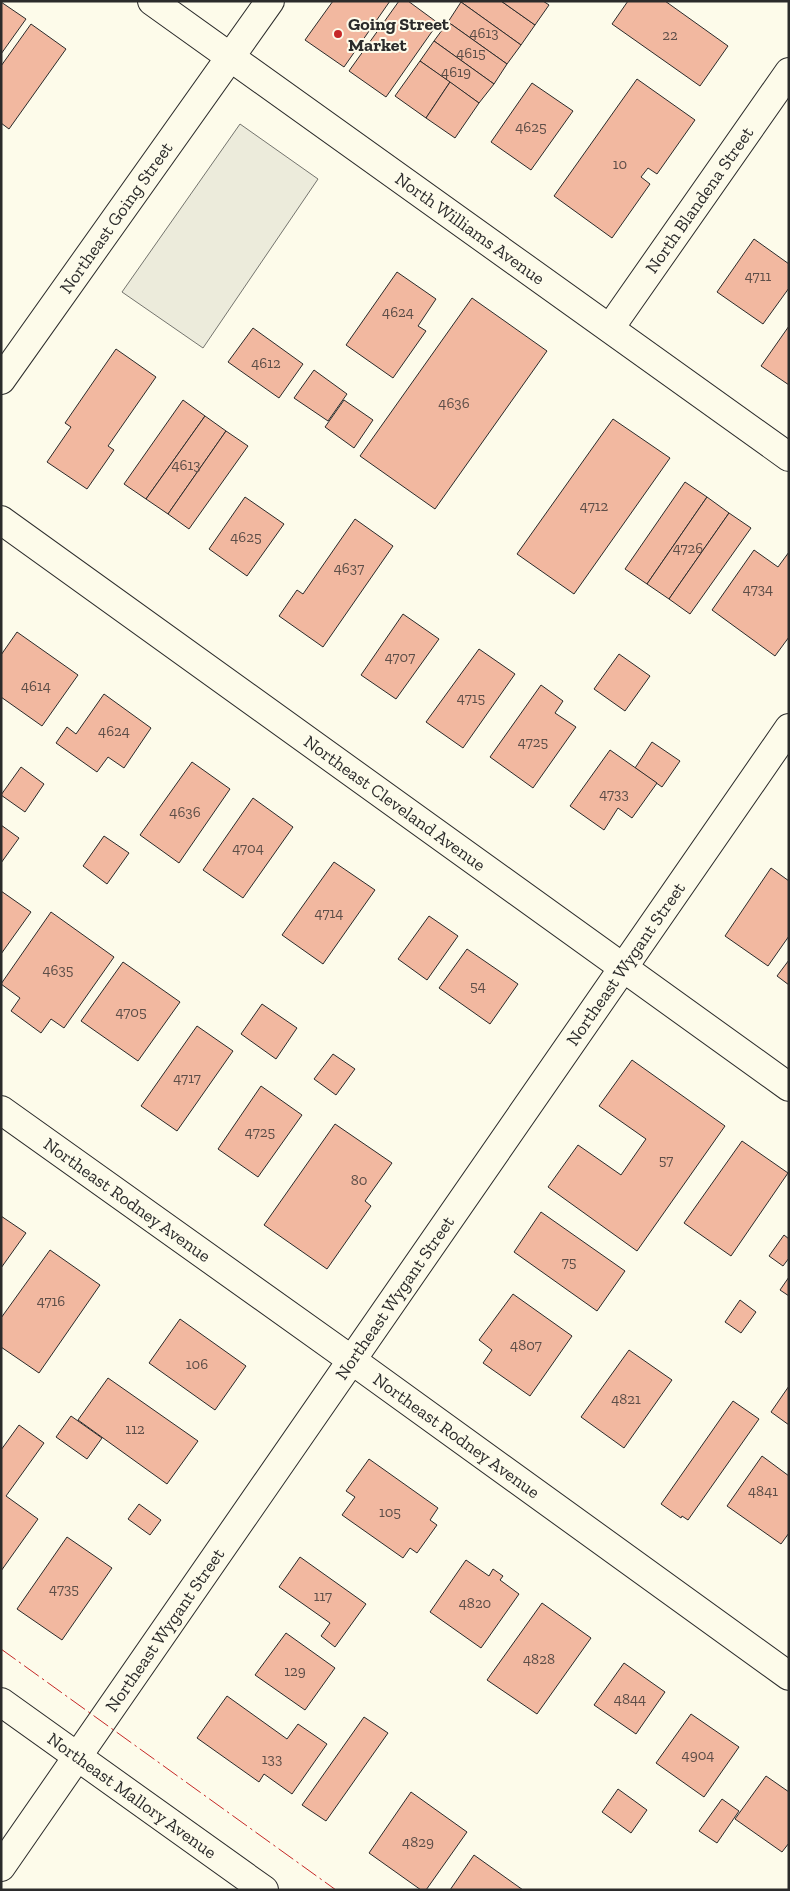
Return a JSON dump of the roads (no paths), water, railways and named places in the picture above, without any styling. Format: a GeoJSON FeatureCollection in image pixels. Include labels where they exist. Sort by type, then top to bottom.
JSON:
{"type":"FeatureCollection","features":[{"type":"Feature","properties":{"kind":"street","name":"North Williams Avenue"},"geometry":{"type":"LineString","coordinates":[[152,1],[789,457]]}},
{"type":"Feature","properties":{"kind":"street","name":"Northeast Going Street"},"geometry":{"type":"LineString","coordinates":[[1,380],[270,1]]}},
{"type":"Feature","properties":{"kind":"street","name":"North Blandena Street"},"geometry":{"type":"LineString","coordinates":[[610,328],[789,72]]}},
{"type":"Feature","properties":{"kind":"street","name":"Northeast Cleveland Avenue"},"geometry":{"type":"LineString","coordinates":[[1,520],[622,969],[789,1087]]}},
{"type":"Feature","properties":{"kind":"street","name":"Northeast Wygant Street"},"geometry":{"type":"LineString","coordinates":[[1,1867],[353,1361],[789,728]]}},
{"type":"Feature","properties":{"kind":"street","name":"Northeast Rodney Avenue"},"geometry":{"type":"LineString","coordinates":[[1,1110],[789,1676]]}},
{"type":"Feature","properties":{"kind":"street","name":"Northeast Mallory Avenue"},"geometry":{"type":"LineString","coordinates":[[1,1702],[264,1890]]}},
{"type":"Feature","properties":{"kind":"place","name":"Going Street Market"},"geometry":{"type":"Point","coordinates":[338,34]}}]}
